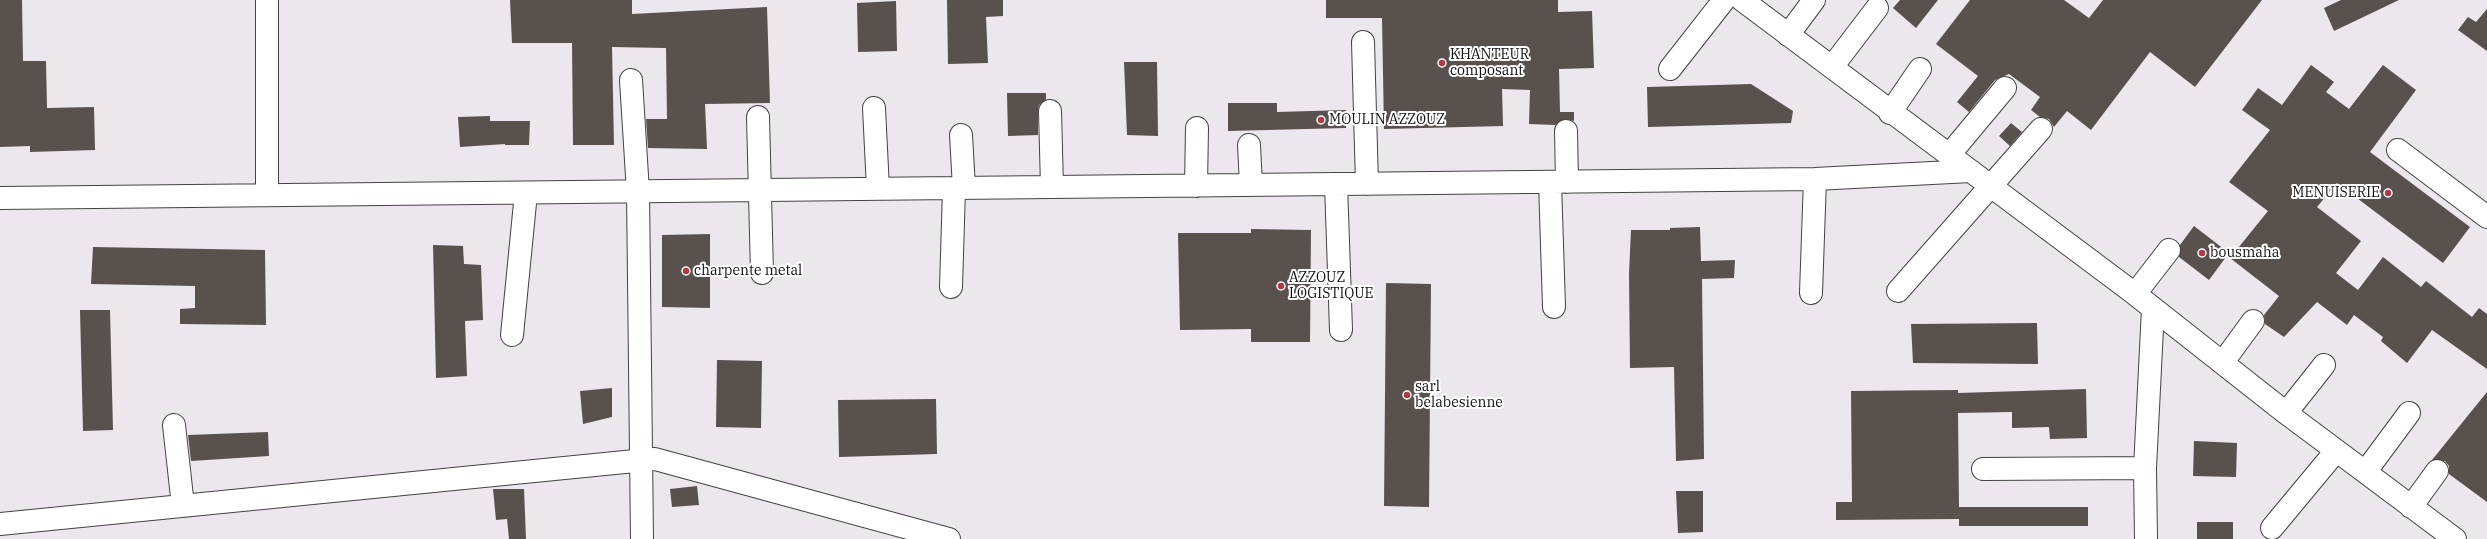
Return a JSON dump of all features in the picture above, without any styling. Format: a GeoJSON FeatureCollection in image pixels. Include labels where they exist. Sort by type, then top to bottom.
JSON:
{"type":"FeatureCollection","features":[{"type":"Feature","properties":{"kind":"street"},"geometry":{"type":"LineString","coordinates":[[267,0],[267,196]]}},
{"type":"Feature","properties":{"kind":"street"},"geometry":{"type":"LineString","coordinates":[[1670,69],[1724,0]]}},
{"type":"Feature","properties":{"kind":"street"},"geometry":{"type":"LineString","coordinates":[[1742,0],[1832,67],[1890,113],[1971,171],[2135,294],[2152,309],[2286,413],[2455,539]]}},
{"type":"Feature","properties":{"kind":"street"},"geometry":{"type":"LineString","coordinates":[[1788,35],[1814,0]]}},
{"type":"Feature","properties":{"kind":"street"},"geometry":{"type":"LineString","coordinates":[[1832,67],[1876,8]]}},
{"type":"Feature","properties":{"kind":"street"},"geometry":{"type":"LineString","coordinates":[[1363,42],[1367,184]]}},
{"type":"Feature","properties":{"kind":"street"},"geometry":{"type":"LineString","coordinates":[[1890,113],[1920,69]]}},
{"type":"Feature","properties":{"kind":"street"},"geometry":{"type":"LineString","coordinates":[[631,80],[638,192],[642,539]]}},
{"type":"Feature","properties":{"kind":"street"},"geometry":{"type":"LineString","coordinates":[[1949,155],[2005,88]]}},
{"type":"Feature","properties":{"kind":"street"},"geometry":{"type":"LineString","coordinates":[[874,108],[878,189]]}},
{"type":"Feature","properties":{"kind":"street"},"geometry":{"type":"LineString","coordinates":[[1050,111],[1052,187]]}},
{"type":"Feature","properties":{"kind":"street"},"geometry":{"type":"LineString","coordinates":[[758,117],[762,190],[762,273]]}},
{"type":"Feature","properties":{"kind":"street"},"geometry":{"type":"LineString","coordinates":[[1196,186],[1197,128]]}},
{"type":"Feature","properties":{"kind":"street"},"geometry":{"type":"LineString","coordinates":[[1898,291],[2041,129]]}},
{"type":"Feature","properties":{"kind":"street"},"geometry":{"type":"LineString","coordinates":[[1554,307],[1559,182],[1566,131]]}},
{"type":"Feature","properties":{"kind":"street"},"geometry":{"type":"LineString","coordinates":[[951,287],[959,188],[961,135]]}},
{"type":"Feature","properties":{"kind":"street"},"geometry":{"type":"LineString","coordinates":[[1249,145],[1251,185]]}},
{"type":"Feature","properties":{"kind":"street"},"geometry":{"type":"LineString","coordinates":[[2398,150],[2487,217]]}},
{"type":"Feature","properties":{"kind":"street"},"geometry":{"type":"LineString","coordinates":[[0,198],[1815,179],[1971,171]]}},
{"type":"Feature","properties":{"kind":"street"},"geometry":{"type":"LineString","coordinates":[[1811,293],[1815,179]]}},
{"type":"Feature","properties":{"kind":"street"},"geometry":{"type":"LineString","coordinates":[[1336,184],[1341,330]]}},
{"type":"Feature","properties":{"kind":"street"},"geometry":{"type":"LineString","coordinates":[[512,335],[526,193]]}},
{"type":"Feature","properties":{"kind":"street"},"geometry":{"type":"LineString","coordinates":[[2135,294],[2169,250]]}},
{"type":"Feature","properties":{"kind":"street"},"geometry":{"type":"LineString","coordinates":[[2146,539],[2145,468],[2152,309]]}},
{"type":"Feature","properties":{"kind":"street"},"geometry":{"type":"LineString","coordinates":[[2222,362],[2253,321]]}},
{"type":"Feature","properties":{"kind":"street"},"geometry":{"type":"LineString","coordinates":[[2286,413],[2324,365]]}},
{"type":"Feature","properties":{"kind":"street"},"geometry":{"type":"LineString","coordinates":[[2366,472],[2409,413]]}},
{"type":"Feature","properties":{"kind":"street"},"geometry":{"type":"LineString","coordinates":[[174,425],[183,506]]}},
{"type":"Feature","properties":{"kind":"street"},"geometry":{"type":"LineString","coordinates":[[2272,528],[2336,451]]}},
{"type":"Feature","properties":{"kind":"street"},"geometry":{"type":"LineString","coordinates":[[0,524],[641,459],[670,462],[949,539]]}},
{"type":"Feature","properties":{"kind":"street"},"geometry":{"type":"LineString","coordinates":[[1983,469],[2145,468]]}},
{"type":"Feature","properties":{"kind":"street"},"geometry":{"type":"LineString","coordinates":[[2411,507],[2437,471]]}},
{"type":"Feature","properties":{"kind":"shaded area"},"geometry":{"type":"Polygon","coordinates":[[[0,0],[2487,0],[2487,539],[0,539],[0,0]]]}},
{"type":"Feature","properties":{"kind":"building"},"geometry":{"type":"Polygon","coordinates":[[[0,0],[22,0],[23,61],[46,61],[47,108],[94,107],[95,150],[30,152],[30,146],[0,147],[0,0]]]}},
{"type":"Feature","properties":{"kind":"building"},"geometry":{"type":"Polygon","coordinates":[[[510,0],[632,0],[632,14],[767,7],[770,103],[705,104],[707,149],[648,148],[646,119],[667,119],[666,48],[612,47],[614,145],[573,145],[572,43],[512,43],[510,0]]]}},
{"type":"Feature","properties":{"kind":"building"},"geometry":{"type":"Polygon","coordinates":[[[947,0],[1003,0],[1003,16],[986,17],[988,63],[948,64],[947,0]]]}},
{"type":"Feature","properties":{"kind":"building","name":"KHANTEUR composant"},"geometry":{"type":"Polygon","coordinates":[[[1326,0],[1558,0],[1558,12],[1592,11],[1594,68],[1559,69],[1560,112],[1574,112],[1574,121],[1565,119],[1555,125],[1529,124],[1530,90],[1502,89],[1503,126],[1384,129],[1382,18],[1326,18],[1326,0]]]}},
{"type":"Feature","properties":{"kind":"building"},"geometry":{"type":"Polygon","coordinates":[[[1900,0],[1938,0],[1916,28],[1893,8],[1900,0]]]}},
{"type":"Feature","properties":{"kind":"building"},"geometry":{"type":"Polygon","coordinates":[[[1970,0],[2064,0],[2089,18],[2103,0],[2262,0],[2195,87],[2150,52],[2091,130],[2067,111],[2054,127],[2049,119],[2040,117],[2031,110],[2040,97],[2009,74],[1995,80],[1969,112],[1957,102],[1978,76],[1936,44],[1970,0]]]}},
{"type":"Feature","properties":{"kind":"building"},"geometry":{"type":"Polygon","coordinates":[[[2341,0],[2399,0],[2334,31],[2324,8],[2341,0]]]}},
{"type":"Feature","properties":{"kind":"building"},"geometry":{"type":"Polygon","coordinates":[[[896,1],[897,51],[858,52],[857,3],[896,1]]]}},
{"type":"Feature","properties":{"kind":"building"},"geometry":{"type":"Polygon","coordinates":[[[2487,9],[2487,51],[2458,30],[2468,17],[2476,22],[2487,9]]]}},
{"type":"Feature","properties":{"kind":"building"},"geometry":{"type":"Polygon","coordinates":[[[1124,62],[1157,62],[1158,136],[1127,135],[1124,62]]]}},
{"type":"Feature","properties":{"kind":"building"},"geometry":{"type":"Polygon","coordinates":[[[2311,65],[2334,82],[2326,92],[2349,109],[2383,65],[2416,90],[2370,152],[2470,227],[2443,263],[2337,183],[2317,207],[2361,241],[2336,273],[2358,290],[2383,257],[2421,287],[2426,281],[2472,317],[2479,308],[2487,314],[2487,369],[2432,330],[2407,363],[2381,341],[2383,337],[2354,315],[2347,325],[2317,302],[2284,337],[2265,324],[2264,315],[2279,296],[2230,258],[2268,211],[2229,182],[2270,130],[2242,110],[2258,88],[2282,105],[2311,65]]]}},
{"type":"Feature","properties":{"kind":"building"},"geometry":{"type":"Polygon","coordinates":[[[1751,84],[1793,111],[1791,123],[1648,127],[1647,87],[1751,84]]]}},
{"type":"Feature","properties":{"kind":"building"},"geometry":{"type":"Polygon","coordinates":[[[1007,93],[1046,93],[1046,100],[1039,105],[1038,135],[1008,136],[1007,93]]]}},
{"type":"Feature","properties":{"kind":"building"},"geometry":{"type":"Polygon","coordinates":[[[1228,103],[1277,103],[1277,112],[1346,110],[1346,128],[1228,131],[1228,103]]]}},
{"type":"Feature","properties":{"kind":"building"},"geometry":{"type":"Polygon","coordinates":[[[490,116],[490,121],[530,121],[529,145],[505,144],[460,147],[458,117],[490,116]]]}},
{"type":"Feature","properties":{"kind":"building"},"geometry":{"type":"Polygon","coordinates":[[[2011,123],[2022,132],[2010,146],[1999,136],[2011,123]]]}},
{"type":"Feature","properties":{"kind":"building","name":"bousmaha"},"geometry":{"type":"Polygon","coordinates":[[[2194,226],[2229,253],[2209,280],[2179,257],[2180,245],[2194,226]]]}},
{"type":"Feature","properties":{"kind":"building"},"geometry":{"type":"Polygon","coordinates":[[[1700,227],[1701,261],[1735,260],[1734,278],[1702,279],[1704,459],[1676,461],[1674,367],[1630,368],[1629,274],[1631,230],[1670,230],[1670,228],[1700,227]]]}},
{"type":"Feature","properties":{"kind":"building"},"geometry":{"type":"Polygon","coordinates":[[[1251,229],[1311,230],[1310,342],[1251,342],[1251,329],[1180,330],[1178,233],[1251,233],[1251,229]]]}},
{"type":"Feature","properties":{"kind":"building","name":"charpente metal"},"geometry":{"type":"Polygon","coordinates":[[[710,234],[710,308],[662,307],[662,235],[710,234]]]}},
{"type":"Feature","properties":{"kind":"building"},"geometry":{"type":"Polygon","coordinates":[[[433,245],[463,246],[464,264],[481,265],[483,320],[465,321],[467,376],[436,378],[433,245]]]}},
{"type":"Feature","properties":{"kind":"building"},"geometry":{"type":"Polygon","coordinates":[[[93,247],[265,250],[266,325],[180,324],[180,309],[195,308],[195,286],[91,284],[93,247]]]}},
{"type":"Feature","properties":{"kind":"building","name":"sarl belabesienne"},"geometry":{"type":"Polygon","coordinates":[[[1386,283],[1431,284],[1429,507],[1384,506],[1386,283]]]}},
{"type":"Feature","properties":{"kind":"building"},"geometry":{"type":"Polygon","coordinates":[[[80,310],[110,310],[113,430],[83,431],[80,310]]]}},
{"type":"Feature","properties":{"kind":"building"},"geometry":{"type":"Polygon","coordinates":[[[2037,323],[2038,364],[1913,363],[1911,324],[2037,323]]]}},
{"type":"Feature","properties":{"kind":"building"},"geometry":{"type":"Polygon","coordinates":[[[717,360],[762,361],[761,428],[716,427],[717,360]]]}},
{"type":"Feature","properties":{"kind":"building"},"geometry":{"type":"Polygon","coordinates":[[[612,388],[612,417],[583,424],[580,391],[612,388]]]}},
{"type":"Feature","properties":{"kind":"building"},"geometry":{"type":"Polygon","coordinates":[[[2086,389],[2087,438],[2050,439],[2049,427],[2012,428],[2012,412],[1958,413],[1959,507],[2088,507],[2088,526],[1959,526],[1959,519],[1836,520],[1836,502],[1852,502],[1851,391],[1958,390],[1958,393],[2086,389]]]}},
{"type":"Feature","properties":{"kind":"building"},"geometry":{"type":"Polygon","coordinates":[[[2487,392],[2487,502],[2449,474],[2449,466],[2445,461],[2432,460],[2487,392]]]}},
{"type":"Feature","properties":{"kind":"building"},"geometry":{"type":"Polygon","coordinates":[[[936,399],[937,454],[839,457],[838,400],[936,399]]]}},
{"type":"Feature","properties":{"kind":"building"},"geometry":{"type":"Polygon","coordinates":[[[268,432],[269,456],[191,461],[188,435],[268,432]]]}},
{"type":"Feature","properties":{"kind":"building"},"geometry":{"type":"Polygon","coordinates":[[[2194,441],[2237,443],[2236,477],[2193,476],[2194,441]]]}},
{"type":"Feature","properties":{"kind":"building"},"geometry":{"type":"Polygon","coordinates":[[[697,486],[699,505],[672,507],[670,489],[697,486]]]}},
{"type":"Feature","properties":{"kind":"building"},"geometry":{"type":"Polygon","coordinates":[[[493,489],[524,489],[526,539],[509,539],[507,519],[496,520],[493,489]]]}},
{"type":"Feature","properties":{"kind":"building"},"geometry":{"type":"Polygon","coordinates":[[[1676,491],[1703,491],[1703,532],[1678,533],[1676,491]]]}},
{"type":"Feature","properties":{"kind":"building"},"geometry":{"type":"Polygon","coordinates":[[[2197,522],[2233,522],[2233,539],[2197,539],[2197,522]]]}},
{"type":"Feature","properties":{"kind":"place","name":"KHANTEUR composant"},"geometry":{"type":"Point","coordinates":[1442,63]}},
{"type":"Feature","properties":{"kind":"place","name":"MOULIN AZZOUZ"},"geometry":{"type":"Point","coordinates":[1321,120]}},
{"type":"Feature","properties":{"kind":"place","name":"MENUISERIE"},"geometry":{"type":"Point","coordinates":[2388,193]}},
{"type":"Feature","properties":{"kind":"place","name":"bousmaha"},"geometry":{"type":"Point","coordinates":[2202,253]}},
{"type":"Feature","properties":{"kind":"place","name":"charpente metal"},"geometry":{"type":"Point","coordinates":[686,271]}},
{"type":"Feature","properties":{"kind":"place","name":"AZZOUZ LOGISTIQUE"},"geometry":{"type":"Point","coordinates":[1281,286]}},
{"type":"Feature","properties":{"kind":"place","name":"sarl belabesienne"},"geometry":{"type":"Point","coordinates":[1407,395]}}]}
